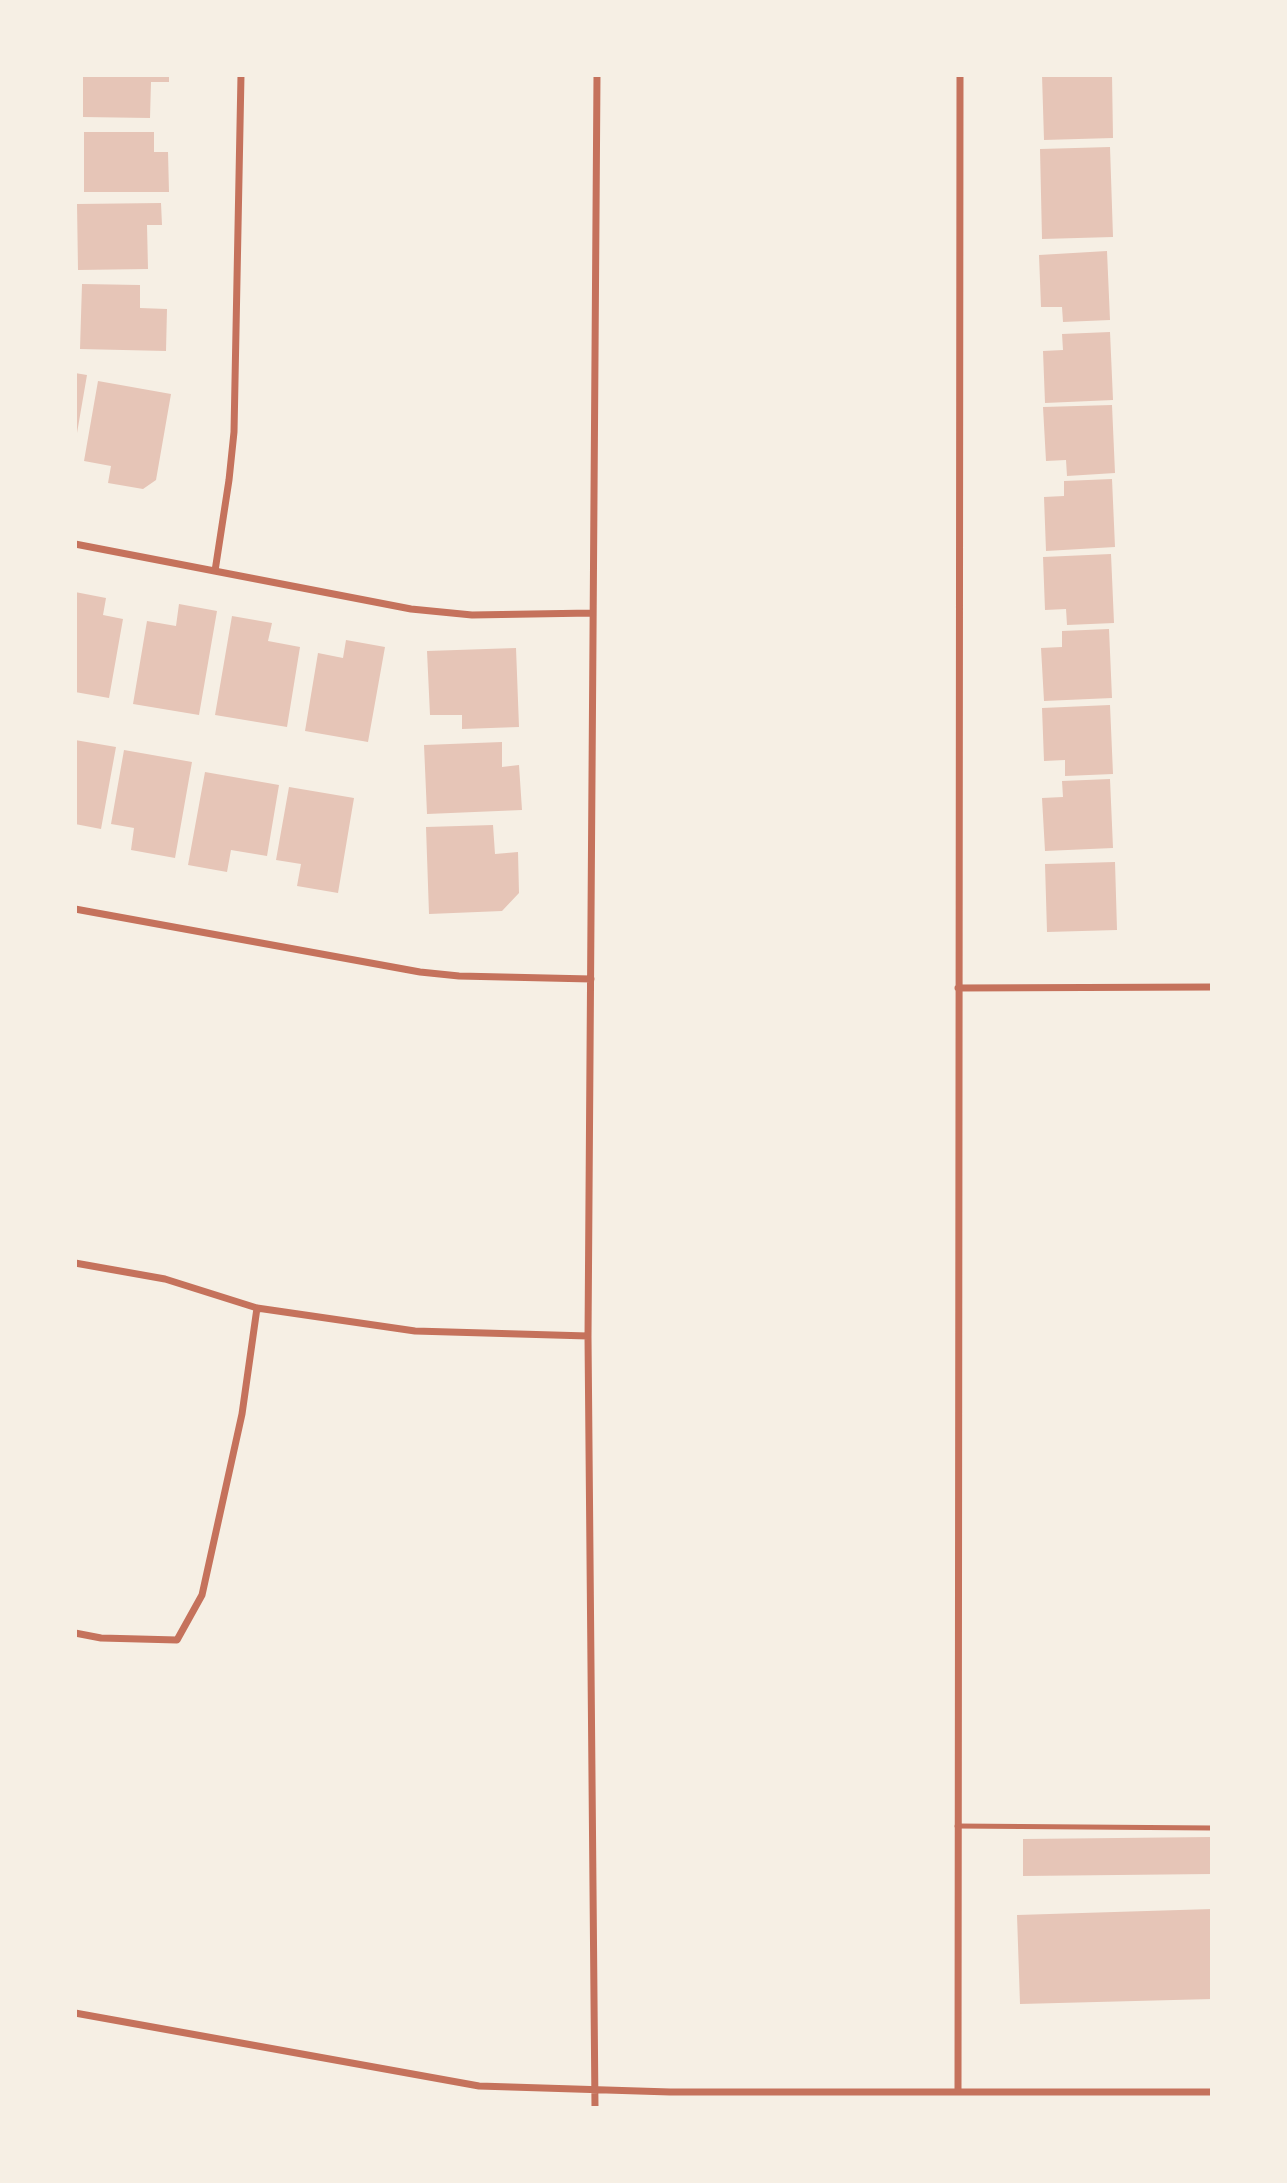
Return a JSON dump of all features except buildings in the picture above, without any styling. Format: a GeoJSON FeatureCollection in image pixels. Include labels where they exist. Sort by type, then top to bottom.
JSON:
{"type":"FeatureCollection","features":[{"type":"Feature","properties":{"kind":"street"},"geometry":{"type":"LineString","coordinates":[[215,571],[234,432],[241,75]]}},
{"type":"Feature","properties":{"kind":"street"},"geometry":{"type":"LineString","coordinates":[[595,2108],[588,1336],[597,75]]}},
{"type":"Feature","properties":{"kind":"street"},"geometry":{"type":"LineString","coordinates":[[958,2091],[960,75]]}},
{"type":"Feature","properties":{"kind":"street"},"geometry":{"type":"LineString","coordinates":[[75,544],[442,613],[592,613]]}},
{"type":"Feature","properties":{"kind":"street"},"geometry":{"type":"LineString","coordinates":[[75,909],[420,972],[459,976],[591,979]]}},
{"type":"Feature","properties":{"kind":"street"},"geometry":{"type":"LineString","coordinates":[[958,988],[1212,987]]}},
{"type":"Feature","properties":{"kind":"street"},"geometry":{"type":"LineString","coordinates":[[75,1263],[165,1279],[257,1308],[415,1331],[588,1336]]}},
{"type":"Feature","properties":{"kind":"street"},"geometry":{"type":"LineString","coordinates":[[75,1633],[101,1638],[177,1640],[190,1618],[202,1595],[242,1414],[257,1308]]}},
{"type":"Feature","properties":{"kind":"street"},"geometry":{"type":"LineString","coordinates":[[75,2013],[479,2086],[670,2092],[1212,2092]]}},
{"type":"Feature","properties":{"kind":"lane"},"geometry":{"type":"LineString","coordinates":[[957,1826],[1212,1828]]}}]}
